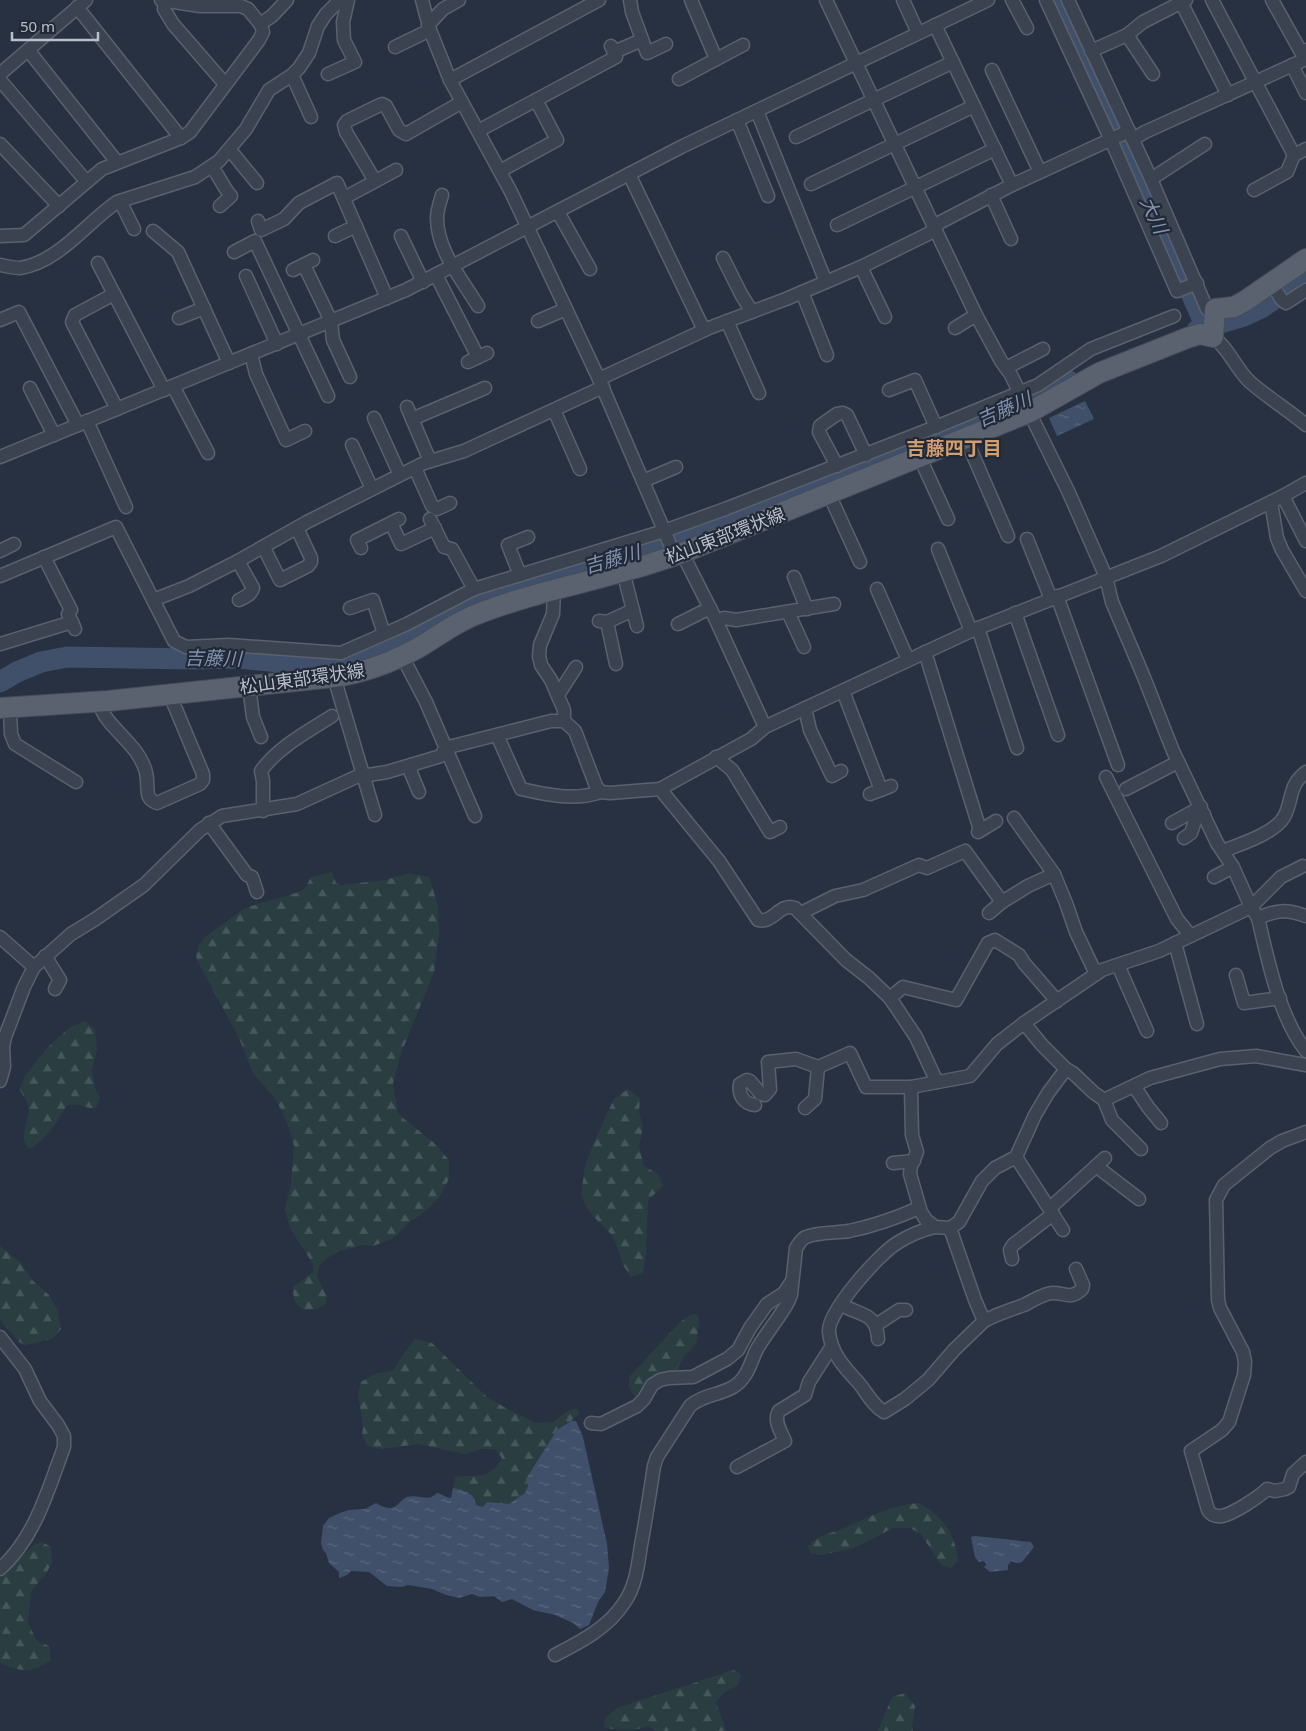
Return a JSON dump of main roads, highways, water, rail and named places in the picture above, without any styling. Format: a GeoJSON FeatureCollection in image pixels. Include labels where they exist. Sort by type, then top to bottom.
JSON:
{"type":"FeatureCollection","features":[{"type":"Feature","properties":{"kind":"main road","name":"松山東部環状線"},"geometry":{"type":"LineString","coordinates":[[5,708],[170,695],[334,677],[368,670],[402,656],[453,625],[508,602],[623,572],[677,553],[966,439],[1025,402],[1200,334],[1234,307],[1272,286],[1306,259]]}},
{"type":"Feature","properties":{"kind":"water"},"geometry":{"type":"Polygon","coordinates":[[[1085,401],[1094,419],[1057,436],[1049,418],[1085,401]]]}},
{"type":"Feature","properties":{"kind":"water"},"geometry":{"type":"Polygon","coordinates":[[[571,1421],[576,1421],[583,1437],[607,1544],[609,1568],[605,1592],[598,1602],[589,1625],[580,1629],[573,1623],[555,1615],[533,1610],[512,1599],[502,1602],[494,1596],[480,1597],[472,1594],[459,1598],[432,1589],[408,1585],[402,1587],[387,1586],[369,1572],[351,1571],[339,1578],[339,1572],[329,1563],[321,1543],[323,1526],[329,1518],[349,1510],[365,1509],[376,1503],[383,1507],[391,1508],[403,1499],[411,1496],[427,1498],[437,1493],[451,1498],[453,1488],[465,1491],[474,1497],[476,1505],[483,1507],[487,1502],[509,1504],[525,1493],[528,1486],[526,1479],[557,1430],[571,1421]]]}},
{"type":"Feature","properties":{"kind":"water"},"geometry":{"type":"Polygon","coordinates":[[[971,1537],[1031,1542],[1034,1547],[1022,1562],[1011,1561],[1008,1565],[1008,1570],[990,1572],[984,1567],[987,1564],[983,1561],[979,1562],[975,1557],[971,1537]]]}},
{"type":"Feature","properties":{"kind":"waterway","name":"大川"},"geometry":{"type":"LineString","coordinates":[[1056,0],[1113,118],[1206,327]]}},
{"type":"Feature","properties":{"kind":"waterway","name":"大川"},"geometry":{"type":"LineString","coordinates":[[1197,330],[1244,316],[1261,308],[1306,277]]}},
{"type":"Feature","properties":{"kind":"waterway","name":"吉藤川"},"geometry":{"type":"LineString","coordinates":[[0,682],[17,672],[41,662],[67,657],[238,658],[320,666],[341,664],[355,660],[472,600],[641,551],[773,503],[978,421],[1069,381]]}},
{"type":"Feature","properties":{"kind":"district","name":"吉藤四丁目"},"geometry":{"type":"Point","coordinates":[954,448]}}]}
